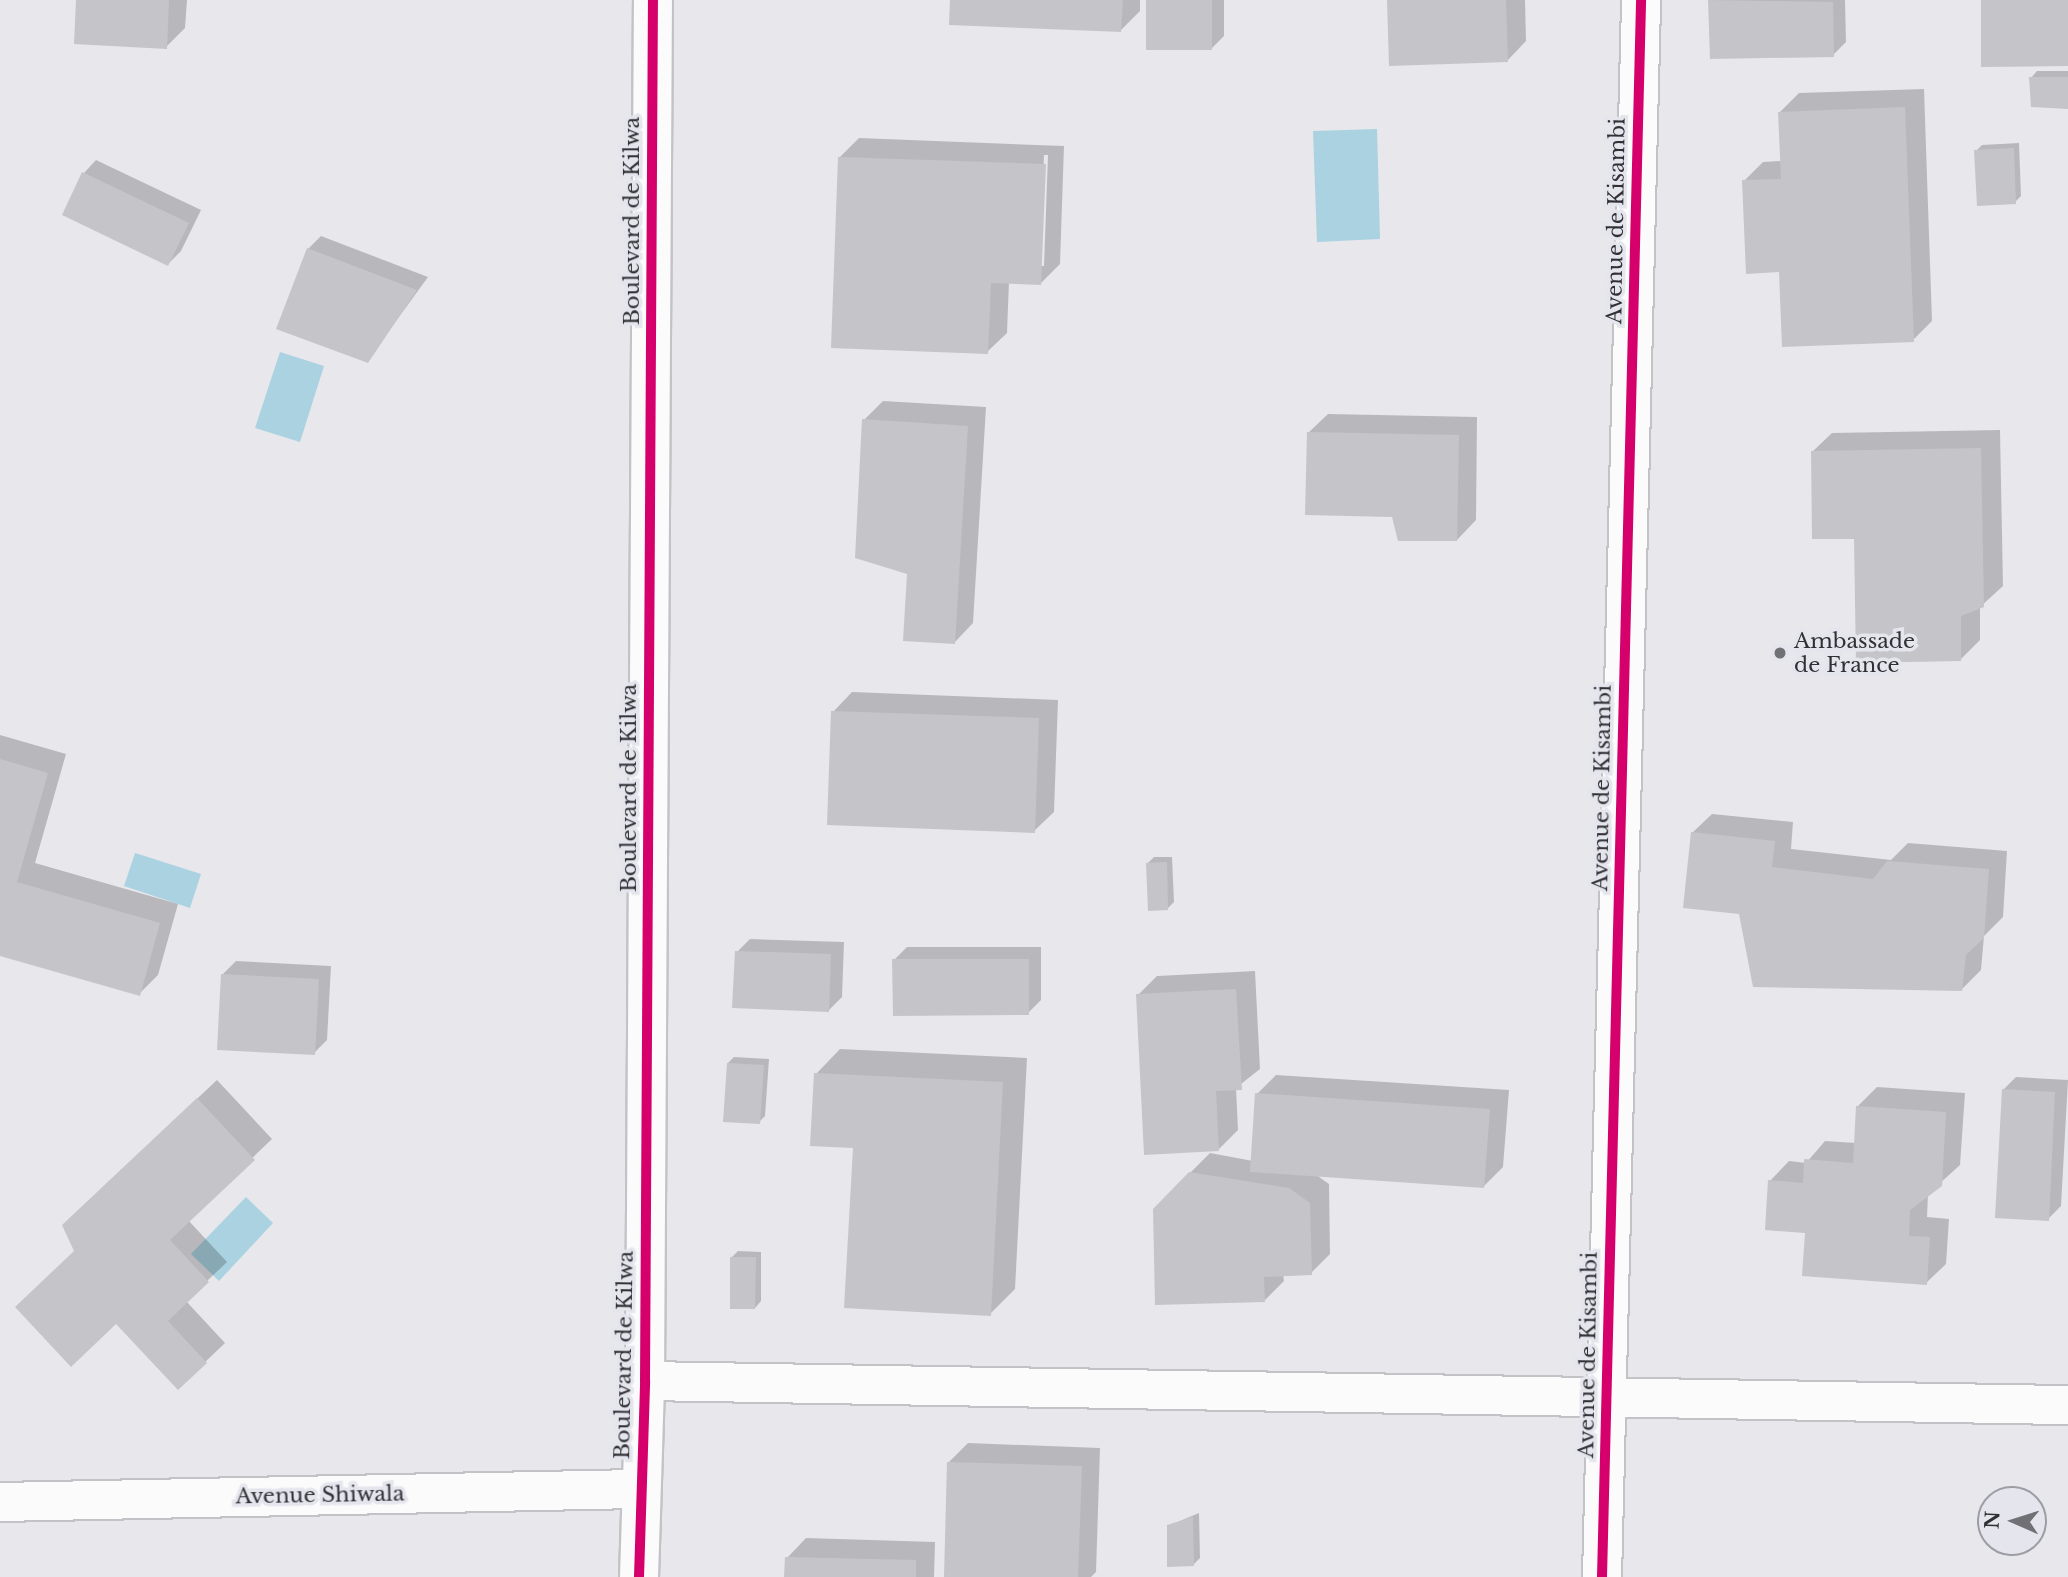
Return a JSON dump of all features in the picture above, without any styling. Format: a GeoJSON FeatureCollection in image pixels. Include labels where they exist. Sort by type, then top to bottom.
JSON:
{"type":"FeatureCollection","features":[{"type":"Feature","properties":{"kind":"street","name":"Boulevard de Kilwa"},"geometry":{"type":"LineString","coordinates":[[639,1577],[639,1489],[645,1381],[653,0]]}},
{"type":"Feature","properties":{"kind":"street","name":"Avenue de Kisambi"},"geometry":{"type":"LineString","coordinates":[[1602,1577],[1641,0]]}},
{"type":"Feature","properties":{"kind":"street"},"geometry":{"type":"LineString","coordinates":[[645,1381],[1606,1394],[2068,1405]]}},
{"type":"Feature","properties":{"kind":"street","name":"Avenue Shiwala"},"geometry":{"type":"LineString","coordinates":[[0,1502],[639,1489]]}},
{"type":"Feature","properties":{"kind":"water"},"geometry":{"type":"Polygon","coordinates":[[[1377,129],[1380,239],[1317,242],[1313,131],[1377,129]]]}},
{"type":"Feature","properties":{"kind":"water"},"geometry":{"type":"Polygon","coordinates":[[[280,352],[324,366],[300,442],[255,428],[280,352]]]}},
{"type":"Feature","properties":{"kind":"water"},"geometry":{"type":"Polygon","coordinates":[[[135,853],[201,874],[190,908],[124,886],[135,853]]]}},
{"type":"Feature","properties":{"kind":"water"},"geometry":{"type":"Polygon","coordinates":[[[246,1197],[273,1223],[219,1281],[191,1254],[246,1197]]]}},
{"type":"Feature","properties":{"kind":"building"},"geometry":{"type":"Polygon","coordinates":[[[76,0],[169,0],[167,49],[74,44],[76,0]]]}},
{"type":"Feature","properties":{"kind":"building"},"geometry":{"type":"Polygon","coordinates":[[[950,0],[1123,0],[1121,32],[949,25],[950,0]]]}},
{"type":"Feature","properties":{"kind":"building"},"geometry":{"type":"Polygon","coordinates":[[[1146,0],[1212,0],[1212,50],[1146,50],[1146,0]]]}},
{"type":"Feature","properties":{"kind":"building"},"geometry":{"type":"Polygon","coordinates":[[[1387,0],[1506,0],[1508,62],[1389,66],[1387,0]]]}},
{"type":"Feature","properties":{"kind":"building"},"geometry":{"type":"Polygon","coordinates":[[[1708,0],[1833,2],[1834,57],[1710,59],[1708,0]]]}},
{"type":"Feature","properties":{"kind":"building"},"geometry":{"type":"Polygon","coordinates":[[[1981,0],[2068,0],[2068,66],[1981,67],[1981,0]]]}},
{"type":"Feature","properties":{"kind":"building"},"geometry":{"type":"Polygon","coordinates":[[[2029,77],[2068,77],[2068,109],[2031,107],[2029,77]]]}},
{"type":"Feature","properties":{"kind":"building"},"geometry":{"type":"Polygon","coordinates":[[[1905,107],[1914,342],[1782,347],[1779,272],[1746,274],[1742,180],[1781,179],[1778,112],[1905,107]]]}},
{"type":"Feature","properties":{"kind":"building"},"geometry":{"type":"Polygon","coordinates":[[[2014,148],[2016,204],[1977,206],[1974,150],[2014,148]]]}},
{"type":"Feature","properties":{"kind":"building"},"geometry":{"type":"Polygon","coordinates":[[[838,157],[1046,164],[1041,285],[991,283],[988,354],[831,348],[838,157]]]}},
{"type":"Feature","properties":{"kind":"building"},"geometry":{"type":"Polygon","coordinates":[[[82,172],[189,223],[168,266],[62,215],[82,172]]]}},
{"type":"Feature","properties":{"kind":"building"},"geometry":{"type":"Polygon","coordinates":[[[307,248],[417,290],[368,363],[276,329],[307,248]]]}},
{"type":"Feature","properties":{"kind":"building"},"geometry":{"type":"Polygon","coordinates":[[[862,419],[968,426],[955,644],[903,641],[907,574],[855,558],[862,419]]]}},
{"type":"Feature","properties":{"kind":"building"},"geometry":{"type":"Polygon","coordinates":[[[1307,432],[1459,435],[1457,541],[1398,541],[1392,517],[1305,515],[1307,432]]]}},
{"type":"Feature","properties":{"kind":"building"},"geometry":{"type":"Polygon","coordinates":[[[1981,448],[1984,607],[1961,616],[1961,661],[1856,663],[1854,539],[1812,539],[1811,451],[1981,448]]]}},
{"type":"Feature","properties":{"kind":"building"},"geometry":{"type":"Polygon","coordinates":[[[831,711],[1039,718],[1035,833],[827,825],[831,711]]]}},
{"type":"Feature","properties":{"kind":"building"},"geometry":{"type":"Polygon","coordinates":[[[0,759],[48,773],[17,882],[160,923],[140,996],[0,956],[0,759]]]}},
{"type":"Feature","properties":{"kind":"building"},"geometry":{"type":"Polygon","coordinates":[[[1691,832],[1775,841],[1772,867],[1873,879],[1887,861],[1989,869],[1984,938],[1966,955],[1962,991],[1753,987],[1739,914],[1683,908],[1691,832]]]}},
{"type":"Feature","properties":{"kind":"building"},"geometry":{"type":"Polygon","coordinates":[[[1167,862],[1168,910],[1148,911],[1146,863],[1167,862]]]}},
{"type":"Feature","properties":{"kind":"building"},"geometry":{"type":"Polygon","coordinates":[[[735,951],[831,954],[829,1012],[732,1008],[735,951]]]}},
{"type":"Feature","properties":{"kind":"building"},"geometry":{"type":"Polygon","coordinates":[[[892,959],[1029,959],[1029,1015],[893,1016],[892,959]]]}},
{"type":"Feature","properties":{"kind":"building"},"geometry":{"type":"Polygon","coordinates":[[[221,974],[319,979],[315,1055],[217,1050],[221,974]]]}},
{"type":"Feature","properties":{"kind":"building"},"geometry":{"type":"Polygon","coordinates":[[[1236,989],[1242,1090],[1216,1091],[1219,1151],[1144,1155],[1136,994],[1236,989]]]}},
{"type":"Feature","properties":{"kind":"building"},"geometry":{"type":"Polygon","coordinates":[[[727,1063],[764,1065],[760,1124],[723,1122],[727,1063]]]}},
{"type":"Feature","properties":{"kind":"building"},"geometry":{"type":"Polygon","coordinates":[[[814,1073],[1003,1082],[991,1316],[844,1308],[853,1148],[810,1146],[814,1073]]]}},
{"type":"Feature","properties":{"kind":"building"},"geometry":{"type":"Polygon","coordinates":[[[2002,1089],[2055,1092],[2049,1221],[1995,1218],[2002,1089]]]}},
{"type":"Feature","properties":{"kind":"building"},"geometry":{"type":"Polygon","coordinates":[[[1255,1093],[1490,1109],[1484,1188],[1250,1172],[1255,1093]]]}},
{"type":"Feature","properties":{"kind":"building"},"geometry":{"type":"Polygon","coordinates":[[[197,1098],[255,1160],[170,1240],[209,1282],[168,1321],[207,1363],[178,1390],[116,1324],[71,1367],[15,1307],[74,1251],[62,1225],[197,1098]]]}},
{"type":"Feature","properties":{"kind":"building"},"geometry":{"type":"Polygon","coordinates":[[[1856,1106],[1946,1112],[1942,1186],[1910,1210],[1909,1236],[1930,1237],[1927,1285],[1802,1276],[1805,1233],[1765,1230],[1768,1180],[1803,1183],[1804,1159],[1853,1163],[1856,1106]]]}},
{"type":"Feature","properties":{"kind":"building"},"geometry":{"type":"Polygon","coordinates":[[[1189,1172],[1289,1188],[1310,1203],[1312,1275],[1264,1277],[1265,1302],[1155,1305],[1153,1209],[1189,1172]]]}},
{"type":"Feature","properties":{"kind":"building"},"geometry":{"type":"Polygon","coordinates":[[[730,1257],[756,1257],[755,1309],[730,1309],[730,1257]]]}},
{"type":"Feature","properties":{"kind":"building"},"geometry":{"type":"Polygon","coordinates":[[[947,1462],[1082,1466],[1078,1577],[944,1577],[947,1462]]]}},
{"type":"Feature","properties":{"kind":"building"},"geometry":{"type":"Polygon","coordinates":[[[1193,1517],[1194,1566],[1167,1567],[1167,1525],[1193,1517]]]}},
{"type":"Feature","properties":{"kind":"building"},"geometry":{"type":"Polygon","coordinates":[[[785,1557],[916,1560],[916,1577],[784,1577],[785,1557]]]}},
{"type":"Feature","properties":{"kind":"cycle path"},"geometry":{"type":"LineString","coordinates":[[639,1577],[645,1381],[653,0]]}},
{"type":"Feature","properties":{"kind":"cycle path"},"geometry":{"type":"LineString","coordinates":[[1602,1577],[1641,0]]}},
{"type":"Feature","properties":{"kind":"place","name":"Ambassade de France"},"geometry":{"type":"Point","coordinates":[1780,653]}}]}
